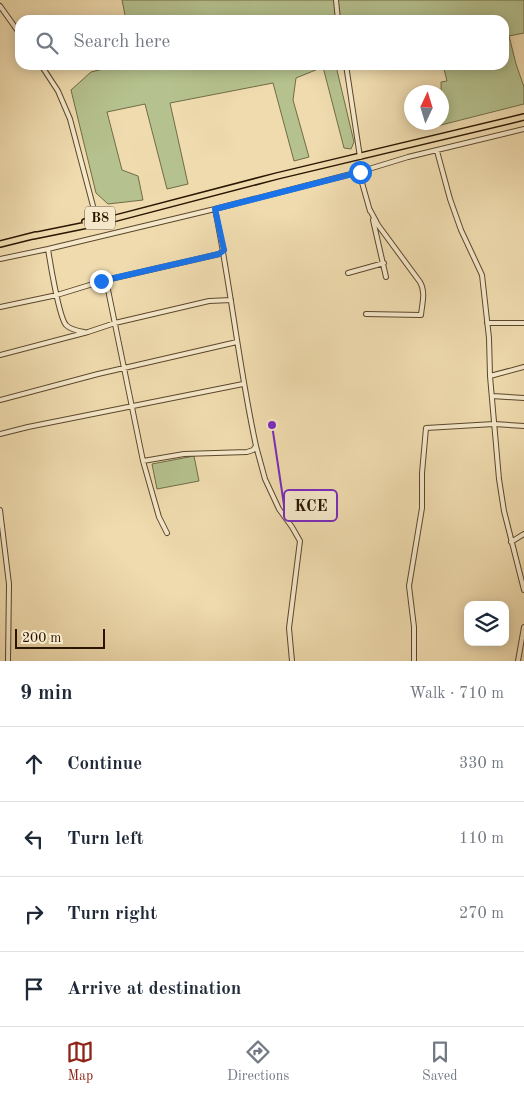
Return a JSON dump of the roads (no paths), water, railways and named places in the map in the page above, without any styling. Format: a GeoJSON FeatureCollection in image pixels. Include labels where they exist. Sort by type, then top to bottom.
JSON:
{"type":"FeatureCollection","features":[{"type":"Feature","properties":{"kind":"highway","name":"B8"},"geometry":{"type":"LineString","coordinates":[[0,244],[524,117]]}},
{"type":"Feature","properties":{"kind":"street"},"geometry":{"type":"LineString","coordinates":[[336,0],[338,15]]}},
{"type":"Feature","properties":{"kind":"street"},"geometry":{"type":"LineString","coordinates":[[0,6],[15,27]]}},
{"type":"Feature","properties":{"kind":"street"},"geometry":{"type":"LineString","coordinates":[[45,70],[58,92],[70,119],[97,221]]}},
{"type":"Feature","properties":{"kind":"street"},"geometry":{"type":"LineString","coordinates":[[347,70],[360,157]]}},
{"type":"Feature","properties":{"kind":"street"},"geometry":{"type":"LineString","coordinates":[[0,259],[215,209],[524,129]]}},
{"type":"Feature","properties":{"kind":"street"},"geometry":{"type":"LineString","coordinates":[[437,151],[450,199],[461,230],[482,275],[499,479],[511,542],[524,590]]}},
{"type":"Feature","properties":{"kind":"street"},"geometry":{"type":"LineString","coordinates":[[360,172],[386,277]]}},
{"type":"Feature","properties":{"kind":"street"},"geometry":{"type":"LineString","coordinates":[[215,209],[224,250],[243,384],[256,446],[265,480],[279,509],[300,541],[289,628],[292,661]]}},
{"type":"Feature","properties":{"kind":"street"},"geometry":{"type":"LineString","coordinates":[[366,314],[421,315],[423,293],[423,287],[420,282],[378,225],[370,210]]}},
{"type":"Feature","properties":{"kind":"street"},"geometry":{"type":"LineString","coordinates":[[48,249],[57,295],[65,323],[78,331],[88,332]]}},
{"type":"Feature","properties":{"kind":"street"},"geometry":{"type":"LineString","coordinates":[[0,308],[57,295],[106,280],[219,254],[224,250]]}},
{"type":"Feature","properties":{"kind":"street"},"geometry":{"type":"LineString","coordinates":[[348,273],[384,263]]}},
{"type":"Feature","properties":{"kind":"street"},"geometry":{"type":"LineString","coordinates":[[106,280],[143,461],[159,517],[167,533]]}},
{"type":"Feature","properties":{"kind":"street"},"geometry":{"type":"LineString","coordinates":[[0,355],[115,323],[209,301],[231,300]]}},
{"type":"Feature","properties":{"kind":"street"},"geometry":{"type":"LineString","coordinates":[[487,323],[524,323]]}},
{"type":"Feature","properties":{"kind":"street"},"geometry":{"type":"LineString","coordinates":[[0,400],[237,342]]}},
{"type":"Feature","properties":{"kind":"street"},"geometry":{"type":"LineString","coordinates":[[490,376],[524,367]]}},
{"type":"Feature","properties":{"kind":"street"},"geometry":{"type":"LineString","coordinates":[[0,434],[243,384]]}},
{"type":"Feature","properties":{"kind":"street"},"geometry":{"type":"LineString","coordinates":[[492,396],[524,398]]}},
{"type":"Feature","properties":{"kind":"street"},"geometry":{"type":"LineString","coordinates":[[414,661],[414,627],[409,586],[422,508],[426,428],[494,424],[524,426]]}},
{"type":"Feature","properties":{"kind":"street"},"geometry":{"type":"LineString","coordinates":[[143,461],[184,454],[247,452],[253,450],[256,446]]}},
{"type":"Feature","properties":{"kind":"street"},"geometry":{"type":"LineString","coordinates":[[0,510],[9,584],[8,661]]}},
{"type":"Feature","properties":{"kind":"street"},"geometry":{"type":"LineString","coordinates":[[511,542],[524,534]]}},
{"type":"Feature","properties":{"kind":"street"},"geometry":{"type":"LineString","coordinates":[[518,661],[524,627]]}},
{"type":"Feature","properties":{"kind":"place","name":"KCE"},"geometry":{"type":"Point","coordinates":[272,425]}}]}
